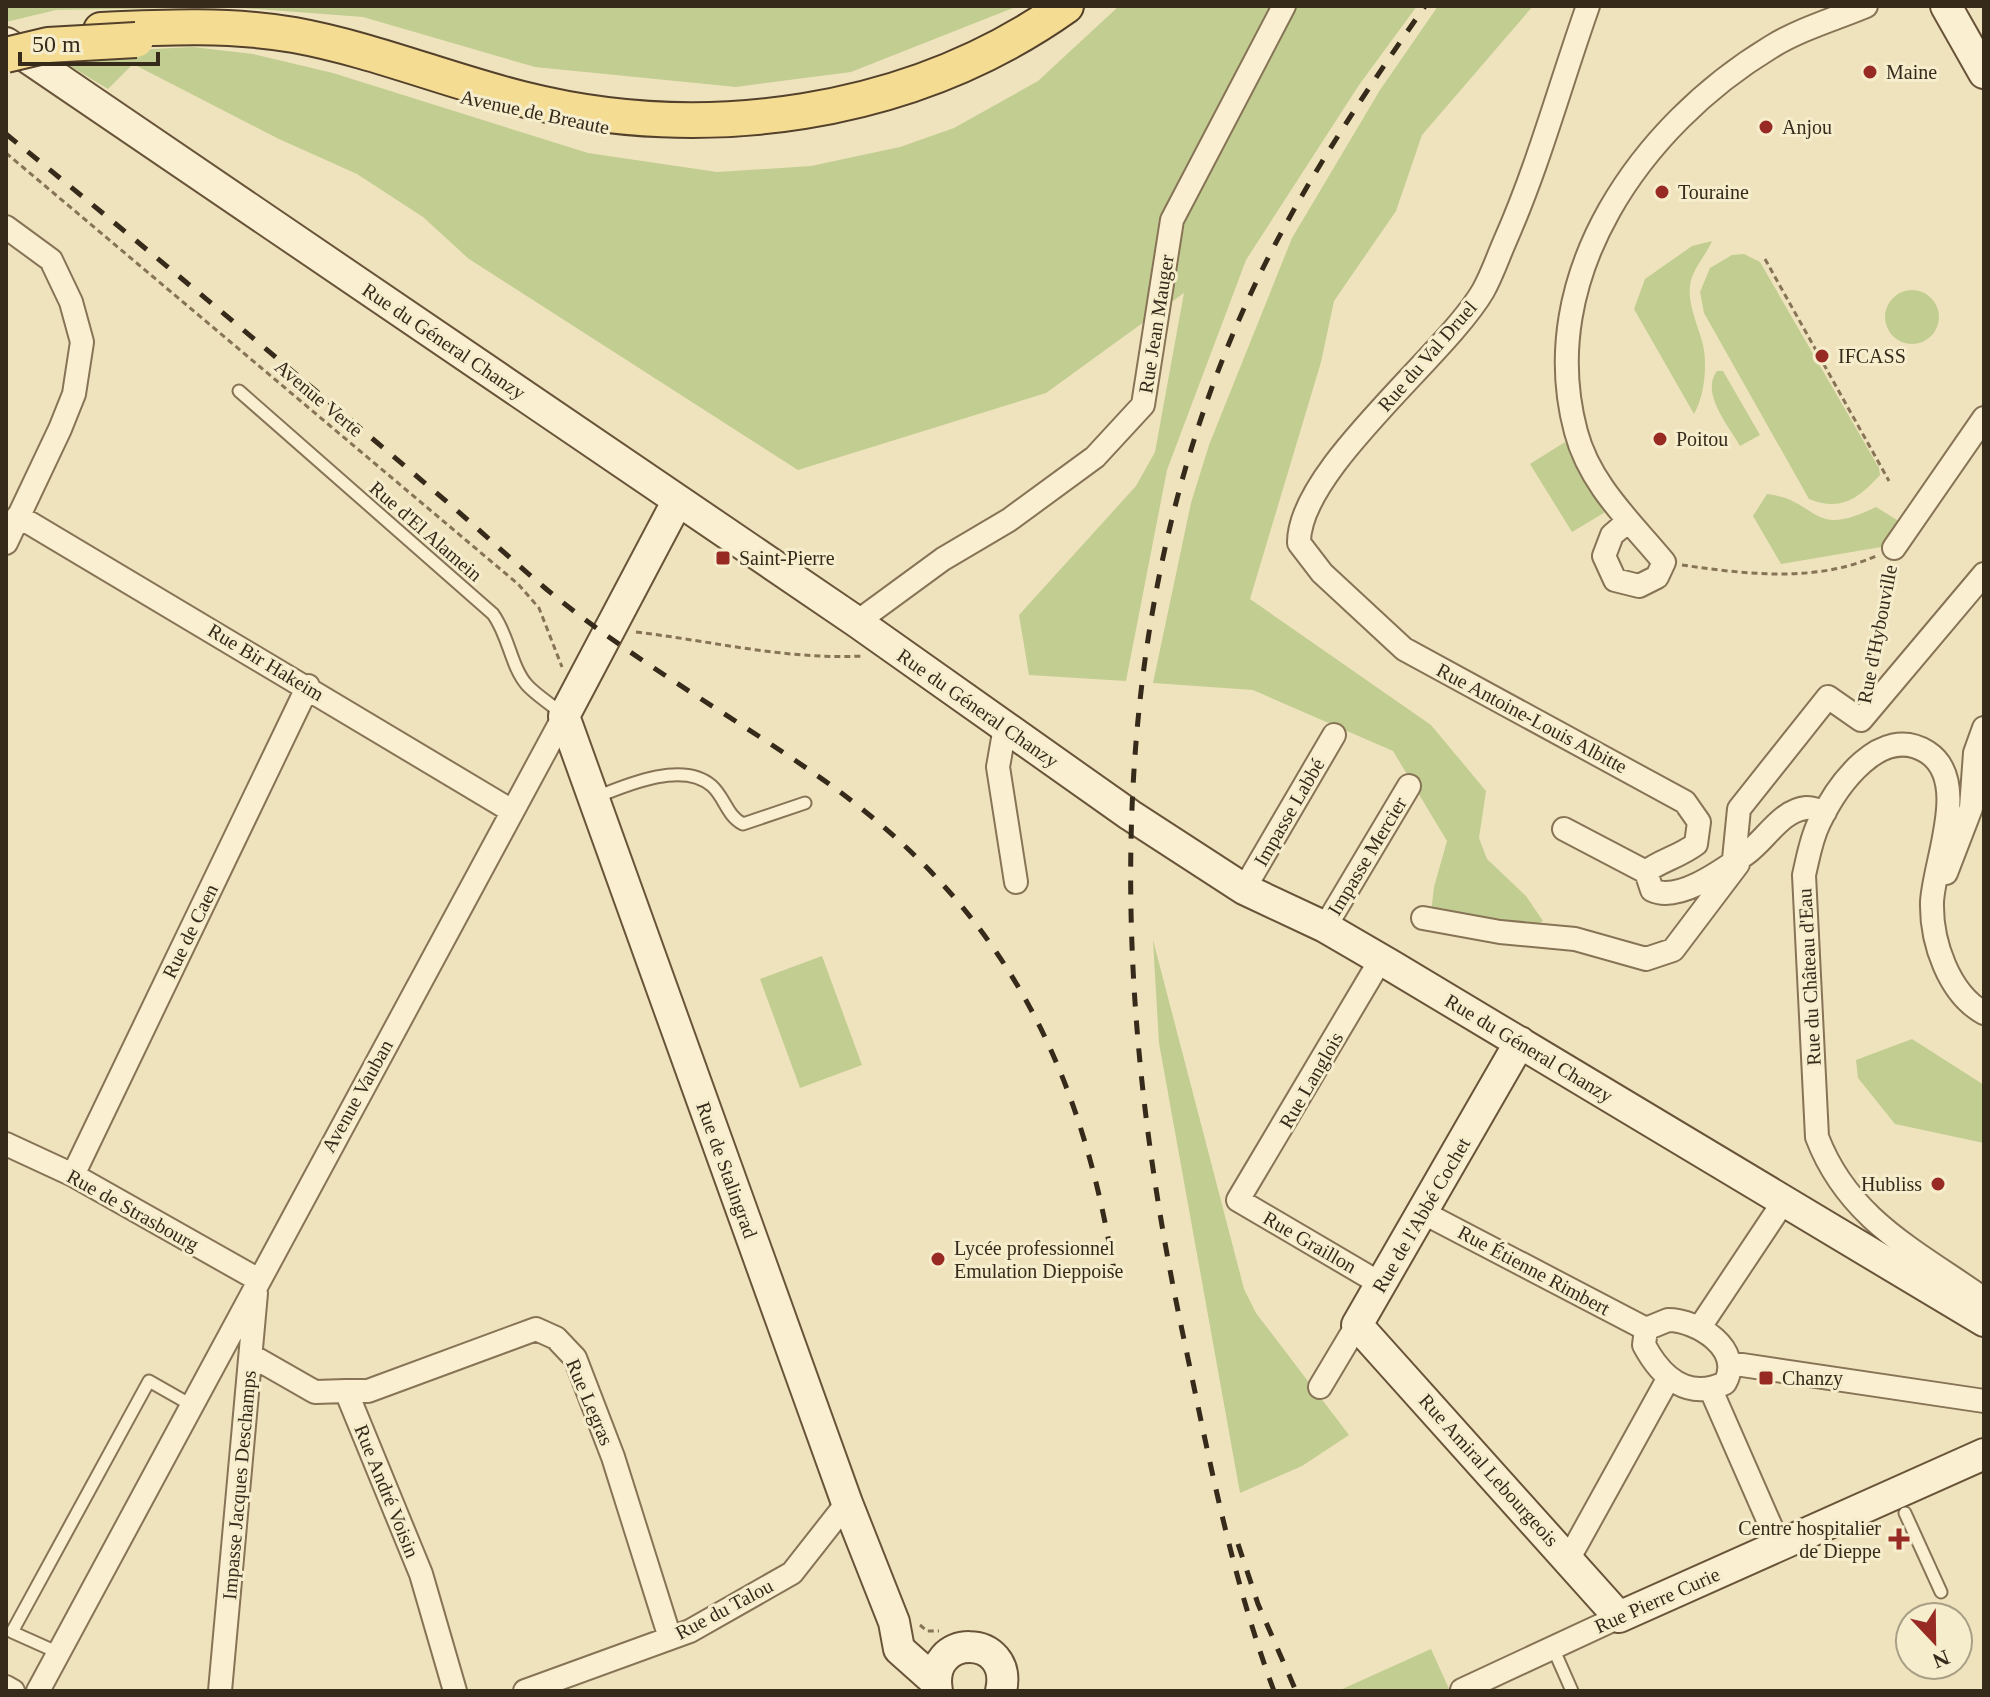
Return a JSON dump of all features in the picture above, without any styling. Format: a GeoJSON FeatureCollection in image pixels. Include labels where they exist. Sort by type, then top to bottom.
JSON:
{"type":"FeatureCollection","features":[{"type":"Feature","properties":{"kind":"main road","name":"Avenue de Breaute"},"geometry":{"type":"LineString","coordinates":[[6,55],[48,45],[136,34],[241,28],[297,35],[524,100],[671,121],[733,120],[814,109],[894,89],[966,62],[1066,6]]}},
{"type":"Feature","properties":{"kind":"main road","name":"Avenue de Breaute"},"geometry":{"type":"LineString","coordinates":[[6,42],[71,31],[253,43],[318,56],[555,120],[657,133],[726,133],[815,123],[895,103],[964,79],[1026,48],[1093,6]]}},
{"type":"Feature","properties":{"kind":"street","name":"Rue Jean Mauger"},"geometry":{"type":"LineString","coordinates":[[857,622],[943,559],[1009,520],[1095,457],[1143,405],[1172,220],[1284,6]]}},
{"type":"Feature","properties":{"kind":"street","name":"Rue du Val Druel"},"geometry":{"type":"LineString","coordinates":[[1307,556],[1299,543],[1299,530],[1328,475],[1483,291],[1533,179],[1588,6]]}},
{"type":"Feature","properties":{"kind":"street"},"geometry":{"type":"LineString","coordinates":[[1627,522],[1618,528],[1605,546],[1606,567],[1615,580],[1628,586],[1648,584],[1661,573],[1664,562],[1627,522],[1605,492],[1577,435],[1568,390],[1567,342],[1575,285],[1598,228],[1655,142],[1718,83],[1773,45],[1866,6]]}},
{"type":"Feature","properties":{"kind":"street"},"geometry":{"type":"LineString","coordinates":[[1946,6],[1984,73]]}},
{"type":"Feature","properties":{"kind":"street","name":"Rue du Géneral Chanzy"},"geometry":{"type":"LineString","coordinates":[[6,42],[857,622],[1130,815],[1244,889],[1325,927],[1381,959],[1984,1321]]}},
{"type":"Feature","properties":{"kind":"street"},"geometry":{"type":"LineString","coordinates":[[6,227],[51,260],[71,302],[82,342],[74,394],[6,543]]}},
{"type":"Feature","properties":{"kind":"street"},"geometry":{"type":"LineString","coordinates":[[1894,548],[1984,418]]}},
{"type":"Feature","properties":{"kind":"street","name":"Avenue Vauban"},"geometry":{"type":"LineString","coordinates":[[38,1691],[194,1406],[257,1279],[677,502]]}},
{"type":"Feature","properties":{"kind":"street","name":"Rue Bir Hakeim"},"geometry":{"type":"LineString","coordinates":[[18,516],[308,686],[512,811]]}},
{"type":"Feature","properties":{"kind":"street","name":"Rue Antoine-Louis Albitte"},"geometry":{"type":"LineString","coordinates":[[1307,556],[1404,649],[1685,802],[1699,822],[1696,844],[1679,857],[1654,865],[1646,872]]}},
{"type":"Feature","properties":{"kind":"street","name":"Rue d'Hybouville"},"geometry":{"type":"LineString","coordinates":[[1740,856],[1739,809],[1828,697],[1861,720],[1984,574]]}},
{"type":"Feature","properties":{"kind":"street","name":"Rue de Caen"},"geometry":{"type":"LineString","coordinates":[[73,1175],[308,686]]}},
{"type":"Feature","properties":{"kind":"street","name":"Rue de Stalingrad"},"geometry":{"type":"LineString","coordinates":[[568,706],[593,798],[847,1503],[905,1622],[899,1649],[936,1686]]}},
{"type":"Feature","properties":{"kind":"street"},"geometry":{"type":"LineString","coordinates":[[1005,727],[998,767],[1016,882]]}},
{"type":"Feature","properties":{"kind":"street"},"geometry":{"type":"LineString","coordinates":[[1932,903],[1961,839],[1971,808],[1975,753],[1984,728]]}},
{"type":"Feature","properties":{"kind":"street","name":"Impasse Labbé"},"geometry":{"type":"LineString","coordinates":[[1244,889],[1334,735]]}},
{"type":"Feature","properties":{"kind":"street","name":"Rue du Château d'Eau"},"geometry":{"type":"LineString","coordinates":[[1984,1013],[1970,1005],[1951,979],[1940,954],[1932,903],[1947,813],[1948,782],[1941,762],[1924,750],[1900,743],[1879,749],[1858,767],[1825,812],[1810,846],[1804,875],[1817,1137],[1828,1166],[1851,1199],[1879,1227],[1984,1299]]}},
{"type":"Feature","properties":{"kind":"street","name":"Impasse Mercier"},"geometry":{"type":"LineString","coordinates":[[1325,927],[1409,786]]}},
{"type":"Feature","properties":{"kind":"street"},"geometry":{"type":"LineString","coordinates":[[1564,829],[1646,872],[1652,890],[1673,895],[1740,856],[1787,816],[1807,808],[1825,812]]}},
{"type":"Feature","properties":{"kind":"street"},"geometry":{"type":"LineString","coordinates":[[1423,918],[1500,932],[1575,939],[1646,959],[1673,950],[1740,856]]}},
{"type":"Feature","properties":{"kind":"street","name":"Rue Langlois"},"geometry":{"type":"LineString","coordinates":[[1238,1200],[1381,959]]}},
{"type":"Feature","properties":{"kind":"street","name":"Rue de l'Abbé Cochet"},"geometry":{"type":"LineString","coordinates":[[1320,1387],[1520,1042]]}},
{"type":"Feature","properties":{"kind":"street","name":"Rue de Strasbourg"},"geometry":{"type":"LineString","coordinates":[[6,1144],[73,1175],[257,1279]]}},
{"type":"Feature","properties":{"kind":"street","name":"Rue Graillon"},"geometry":{"type":"LineString","coordinates":[[1238,1200],[1381,1284]]}},
{"type":"Feature","properties":{"kind":"street"},"geometry":{"type":"LineString","coordinates":[[1700,1327],[1784,1201]]}},
{"type":"Feature","properties":{"kind":"street","name":"Rue Étienne Rimbert"},"geometry":{"type":"LineString","coordinates":[[1422,1212],[1646,1329]]}},
{"type":"Feature","properties":{"kind":"street","name":"Impasse Jacques Deschamps"},"geometry":{"type":"LineString","coordinates":[[220,1691],[257,1279]]}},
{"type":"Feature","properties":{"kind":"street"},"geometry":{"type":"LineString","coordinates":[[1668,1320],[1683,1320],[1700,1327],[1725,1351],[1729,1363],[1730,1373],[1725,1383],[1711,1390],[1686,1387],[1668,1379],[1644,1345],[1646,1329],[1668,1320]]}},
{"type":"Feature","properties":{"kind":"street","name":"Rue Amiral Lebourgeois"},"geometry":{"type":"LineString","coordinates":[[1357,1325],[1619,1617]]}},
{"type":"Feature","properties":{"kind":"street","name":"Rue Legras"},"geometry":{"type":"LineString","coordinates":[[346,1391],[368,1391],[536,1329],[556,1338],[575,1358],[613,1457],[670,1638]]}},
{"type":"Feature","properties":{"kind":"street"},"geometry":{"type":"LineString","coordinates":[[252,1356],[315,1392],[346,1391]]}},
{"type":"Feature","properties":{"kind":"street"},"geometry":{"type":"LineString","coordinates":[[1729,1363],[1984,1401]]}},
{"type":"Feature","properties":{"kind":"street"},"geometry":{"type":"LineString","coordinates":[[1569,1558],[1668,1379]]}},
{"type":"Feature","properties":{"kind":"street"},"geometry":{"type":"LineString","coordinates":[[1711,1390],[1779,1545]]}},
{"type":"Feature","properties":{"kind":"street","name":"Rue André Voisin"},"geometry":{"type":"LineString","coordinates":[[346,1391],[421,1574],[455,1691]]}},
{"type":"Feature","properties":{"kind":"street","name":"Rue Pierre Curie"},"geometry":{"type":"LineString","coordinates":[[1462,1690],[1984,1454]]}},
{"type":"Feature","properties":{"kind":"street","name":"Rue du Talou"},"geometry":{"type":"LineString","coordinates":[[525,1691],[690,1631],[792,1573],[847,1503]]}},
{"type":"Feature","properties":{"kind":"street"},"geometry":{"type":"LineString","coordinates":[[905,1622],[913,1643],[947,1642],[987,1651],[1001,1668],[1004,1687]]}},
{"type":"Feature","properties":{"kind":"street"},"geometry":{"type":"LineString","coordinates":[[936,1686],[947,1642]]}},
{"type":"Feature","properties":{"kind":"street"},"geometry":{"type":"LineString","coordinates":[[6,1687],[13,1691]]}},
{"type":"Feature","properties":{"kind":"lane","name":"Rue d'El Alamein"},"geometry":{"type":"LineString","coordinates":[[239,391],[493,614],[507,632],[515,663],[526,684],[568,706]]}},
{"type":"Feature","properties":{"kind":"lane"},"geometry":{"type":"LineString","coordinates":[[593,798],[679,774],[696,775],[713,787],[729,814],[743,824],[805,803]]}},
{"type":"Feature","properties":{"kind":"lane"},"geometry":{"type":"LineString","coordinates":[[59,1653],[12,1632],[149,1381],[194,1406]]}},
{"type":"Feature","properties":{"kind":"lane"},"geometry":{"type":"LineString","coordinates":[[1905,1513],[1941,1592]]}},
{"type":"Feature","properties":{"kind":"lane"},"geometry":{"type":"LineString","coordinates":[[1553,1648],[1572,1691]]}},
{"type":"Feature","properties":{"kind":"path","name":"Avenue Verte"},"geometry":{"type":"LineString","coordinates":[[6,153],[518,584],[539,608],[568,706]]}},
{"type":"Feature","properties":{"kind":"path"},"geometry":{"type":"LineString","coordinates":[[1765,259],[1889,481]]}},
{"type":"Feature","properties":{"kind":"path"},"geometry":{"type":"LineString","coordinates":[[1664,562],[1771,574],[1865,561],[1894,548]]}},
{"type":"Feature","properties":{"kind":"path","name":"Rue d'Hybouville"},"geometry":{"type":"LineString","coordinates":[[1861,720],[1894,548]]}},
{"type":"Feature","properties":{"kind":"path"},"geometry":{"type":"LineString","coordinates":[[609,629],[706,645],[828,658],[872,655],[887,644]]}},
{"type":"Feature","properties":{"kind":"path"},"geometry":{"type":"LineString","coordinates":[[905,1622],[947,1642]]}},
{"type":"Feature","properties":{"kind":"green space"},"geometry":{"type":"Polygon","coordinates":[[[6,6],[1018,6],[851,72],[736,87],[535,67],[363,17],[229,7],[56,10],[6,22],[6,6]]]}},
{"type":"Feature","properties":{"kind":"green space"},"geometry":{"type":"Polygon","coordinates":[[[1119,6],[1417,6],[1359,85],[1246,260],[1167,470],[1126,681],[1029,675],[1019,615],[1136,486],[1155,452],[1184,293],[1046,393],[798,470],[469,259],[423,217],[357,174],[279,139],[133,64],[108,89],[50,54],[193,47],[253,54],[333,73],[588,153],[717,172],[811,166],[900,147],[954,128],[1038,81],[1119,6]]]}},
{"type":"Feature","properties":{"kind":"green space"},"geometry":{"type":"Polygon","coordinates":[[[1438,6],[1533,6],[1422,135],[1396,211],[1334,301],[1321,362],[1250,599],[1431,725],[1486,791],[1479,838],[1487,859],[1526,896],[1543,921],[1505,941],[1430,922],[1434,887],[1447,841],[1393,751],[1253,690],[1153,683],[1191,503],[1209,445],[1292,238],[1380,90],[1438,6]]]}},
{"type":"Feature","properties":{"kind":"green space"},"geometry":{"type":"Polygon","coordinates":[[[1712,241],[1690,286],[1705,359],[1703,388],[1694,414],[1634,309],[1645,279],[1692,246],[1712,241]]]}},
{"type":"Feature","properties":{"kind":"green space"},"geometry":{"type":"Polygon","coordinates":[[[1744,254],[1760,262],[1879,468],[1880,475],[1849,500],[1831,504],[1809,499],[1704,313],[1700,292],[1710,268],[1732,255],[1744,254]]]}},
{"type":"Feature","properties":{"kind":"green space"},"geometry":{"type":"Polygon","coordinates":[[[1912,290],[1931,298],[1939,317],[1931,336],[1912,344],[1893,336],[1885,317],[1893,298],[1912,290]]]}},
{"type":"Feature","properties":{"kind":"green space"},"geometry":{"type":"Polygon","coordinates":[[[1717,371],[1723,371],[1760,435],[1740,446],[1714,399],[1712,389],[1717,371]]]}},
{"type":"Feature","properties":{"kind":"green space"},"geometry":{"type":"Polygon","coordinates":[[[1565,442],[1607,511],[1572,532],[1530,464],[1565,442]]]}},
{"type":"Feature","properties":{"kind":"green space"},"geometry":{"type":"Polygon","coordinates":[[[1767,494],[1797,503],[1826,519],[1838,520],[1876,507],[1902,523],[1887,546],[1781,564],[1753,516],[1767,494]]]}},
{"type":"Feature","properties":{"kind":"green space"},"geometry":{"type":"Polygon","coordinates":[[[1153,940],[1244,1289],[1256,1313],[1349,1435],[1302,1466],[1240,1493],[1159,1043],[1153,940]]]}},
{"type":"Feature","properties":{"kind":"green space"},"geometry":{"type":"Polygon","coordinates":[[[822,956],[862,1065],[800,1088],[760,979],[822,956]]]}},
{"type":"Feature","properties":{"kind":"green space"},"geometry":{"type":"Polygon","coordinates":[[[1912,1039],[1984,1085],[1984,1143],[1895,1124],[1858,1078],[1856,1060],[1912,1039]]]}},
{"type":"Feature","properties":{"kind":"green space"},"geometry":{"type":"Polygon","coordinates":[[[1431,1649],[1450,1691],[1338,1691],[1431,1649]]]}},
{"type":"Feature","properties":{"kind":"railway"},"geometry":{"type":"LineString","coordinates":[[1274,1691],[1258,1647],[1221,1512],[1182,1330],[1157,1196],[1140,1062],[1131,927],[1133,792],[1145,658],[1170,526],[1209,396],[1262,270],[1318,168],[1425,6]]}},
{"type":"Feature","properties":{"kind":"railway"},"geometry":{"type":"LineString","coordinates":[[6,134],[342,413],[577,614],[815,774],[879,823],[934,875],[980,930],[1020,989],[1052,1052],[1078,1120],[1099,1193],[1114,1271]]}},
{"type":"Feature","properties":{"kind":"railway"},"geometry":{"type":"LineString","coordinates":[[1238,1544],[1258,1604],[1296,1691]]}},
{"type":"Feature","properties":{"kind":"place","name":"Maine"},"geometry":{"type":"Point","coordinates":[1870,72]}},
{"type":"Feature","properties":{"kind":"place","name":"Anjou"},"geometry":{"type":"Point","coordinates":[1766,127]}},
{"type":"Feature","properties":{"kind":"place","name":"Touraine"},"geometry":{"type":"Point","coordinates":[1662,192]}},
{"type":"Feature","properties":{"kind":"place","name":"IFCASS"},"geometry":{"type":"Point","coordinates":[1822,356]}},
{"type":"Feature","properties":{"kind":"place","name":"Poitou"},"geometry":{"type":"Point","coordinates":[1660,439]}},
{"type":"Feature","properties":{"kind":"place","name":"Saint-Pierre"},"geometry":{"type":"Point","coordinates":[723,558]}},
{"type":"Feature","properties":{"kind":"place","name":"Hubliss"},"geometry":{"type":"Point","coordinates":[1938,1184]}},
{"type":"Feature","properties":{"kind":"place","name":"Lycée professionnel Emulation Dieppoise"},"geometry":{"type":"Point","coordinates":[938,1259]}},
{"type":"Feature","properties":{"kind":"place","name":"Chanzy"},"geometry":{"type":"Point","coordinates":[1766,1378]}},
{"type":"Feature","properties":{"kind":"place","name":"Centre hospitalier de Dieppe"},"geometry":{"type":"Point","coordinates":[1899,1539]}}]}
